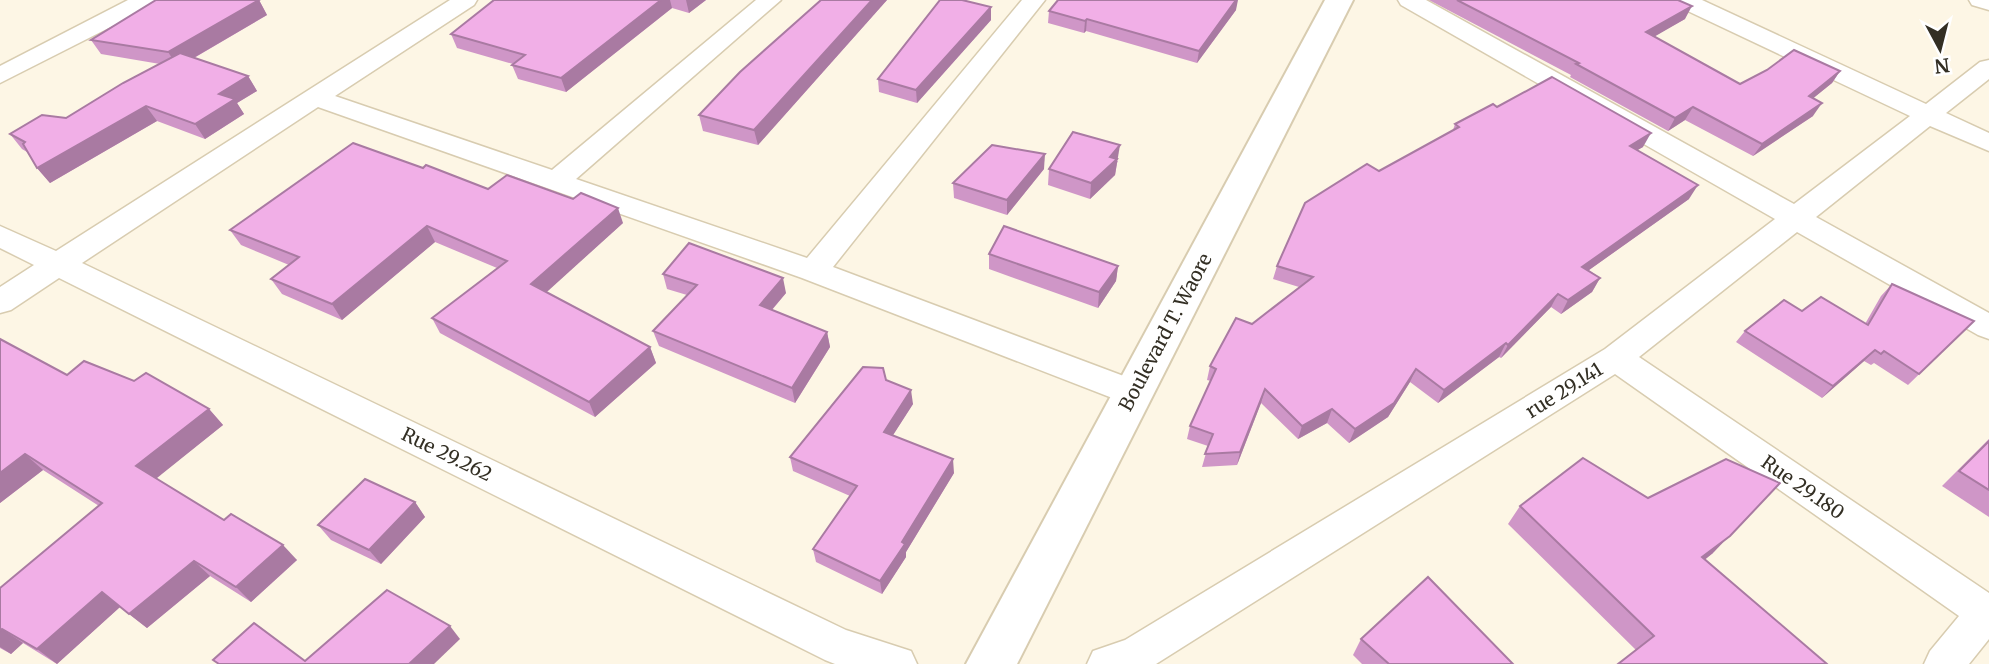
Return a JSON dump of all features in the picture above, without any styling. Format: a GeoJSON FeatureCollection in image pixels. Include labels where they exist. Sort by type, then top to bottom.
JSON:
{"type":"FeatureCollection","features":[{"type":"Feature","properties":{"kind":"street"},"geometry":{"type":"LineString","coordinates":[[0,76],[146,0]]}},
{"type":"Feature","properties":{"kind":"street"},"geometry":{"type":"LineString","coordinates":[[0,302],[466,0]]}},
{"type":"Feature","properties":{"kind":"street"},"geometry":{"type":"LineString","coordinates":[[558,180],[770,0]]}},
{"type":"Feature","properties":{"kind":"street"},"geometry":{"type":"LineString","coordinates":[[813,271],[1034,0]]}},
{"type":"Feature","properties":{"kind":"street","name":"Boulevard T. Waore"},"geometry":{"type":"LineString","coordinates":[[991,664],[1339,0]]}},
{"type":"Feature","properties":{"kind":"street"},"geometry":{"type":"LineString","coordinates":[[1409,0],[1989,327]]}},
{"type":"Feature","properties":{"kind":"street"},"geometry":{"type":"LineString","coordinates":[[1683,0],[1989,144]]}},
{"type":"Feature","properties":{"kind":"street"},"geometry":{"type":"LineString","coordinates":[[1980,0],[1989,3]]}},
{"type":"Feature","properties":{"kind":"street","name":"rue 29.141"},"geometry":{"type":"LineString","coordinates":[[1107,664],[1135,655],[1616,358],[1989,66]]}},
{"type":"Feature","properties":{"kind":"street"},"geometry":{"type":"LineString","coordinates":[[313,97],[558,180],[813,271],[1133,393]]}},
{"type":"Feature","properties":{"kind":"street","name":"Rue 29.262"},"geometry":{"type":"LineString","coordinates":[[0,236],[839,647],[897,664]]}},
{"type":"Feature","properties":{"kind":"street","name":"Rue 29.180"},"geometry":{"type":"LineString","coordinates":[[1616,358],[1988,614]]}},
{"type":"Feature","properties":{"kind":"street"},"geometry":{"type":"LineString","coordinates":[[1944,664],[1988,614]]}},
{"type":"Feature","properties":{"kind":"building"},"geometry":{"type":"Polygon","coordinates":[[[156,0],[259,0],[168,52],[91,40],[156,0]]]}},
{"type":"Feature","properties":{"kind":"building"},"geometry":{"type":"Polygon","coordinates":[[[494,0],[661,0],[561,78],[512,65],[525,55],[451,34],[494,0]]]}},
{"type":"Feature","properties":{"kind":"building"},"geometry":{"type":"Polygon","coordinates":[[[821,0],[872,0],[754,130],[699,115],[740,72],[821,0]]]}},
{"type":"Feature","properties":{"kind":"building"},"geometry":{"type":"Polygon","coordinates":[[[940,0],[962,0],[991,7],[916,90],[878,79],[940,0]]]}},
{"type":"Feature","properties":{"kind":"building"},"geometry":{"type":"Polygon","coordinates":[[[1058,0],[1236,0],[1199,51],[1049,11],[1058,0]]]}},
{"type":"Feature","properties":{"kind":"building"},"geometry":{"type":"Polygon","coordinates":[[[1457,0],[1678,0],[1692,6],[1646,32],[1740,84],[1767,70],[1794,50],[1840,71],[1809,96],[1822,103],[1762,144],[1693,107],[1675,118],[1576,64],[1579,63],[1457,0]]]}},
{"type":"Feature","properties":{"kind":"building"},"geometry":{"type":"Polygon","coordinates":[[[180,53],[248,76],[219,94],[235,99],[195,124],[146,106],[37,168],[23,144],[25,142],[10,134],[42,115],[66,118],[123,83],[180,53]]]}},
{"type":"Feature","properties":{"kind":"building"},"geometry":{"type":"Polygon","coordinates":[[[1552,77],[1651,133],[1630,146],[1698,185],[1582,267],[1600,278],[1568,300],[1558,294],[1508,345],[1506,343],[1444,390],[1416,369],[1394,403],[1355,429],[1332,409],[1302,426],[1265,389],[1240,452],[1205,454],[1213,434],[1190,426],[1216,369],[1210,366],[1236,318],[1252,324],[1313,277],[1277,266],[1305,203],[1367,164],[1379,171],[1459,127],[1455,124],[1493,104],[1497,107],[1552,77]]]}},
{"type":"Feature","properties":{"kind":"building"},"geometry":{"type":"Polygon","coordinates":[[[1073,132],[1120,145],[1110,157],[1117,159],[1091,183],[1049,169],[1073,132]]]}},
{"type":"Feature","properties":{"kind":"building"},"geometry":{"type":"Polygon","coordinates":[[[353,143],[423,168],[426,165],[488,189],[507,175],[573,199],[581,193],[618,208],[531,284],[650,347],[589,402],[432,318],[507,261],[427,226],[332,304],[271,279],[299,257],[230,230],[353,143]]]}},
{"type":"Feature","properties":{"kind":"building"},"geometry":{"type":"Polygon","coordinates":[[[992,145],[1045,154],[1007,200],[953,183],[992,145]]]}},
{"type":"Feature","properties":{"kind":"building"},"geometry":{"type":"Polygon","coordinates":[[[1004,226],[1118,266],[1099,292],[989,254],[1004,226]]]}},
{"type":"Feature","properties":{"kind":"building"},"geometry":{"type":"Polygon","coordinates":[[[689,243],[783,278],[760,305],[827,332],[792,388],[653,331],[697,285],[663,274],[689,243]]]}},
{"type":"Feature","properties":{"kind":"building"},"geometry":{"type":"Polygon","coordinates":[[[1892,284],[1974,321],[1919,374],[1884,351],[1881,354],[1875,350],[1833,386],[1745,331],[1784,300],[1802,311],[1821,297],[1868,325],[1892,284]]]}},
{"type":"Feature","properties":{"kind":"building"},"geometry":{"type":"Polygon","coordinates":[[[0,339],[67,375],[84,361],[134,381],[146,373],[209,409],[136,466],[224,520],[231,514],[283,545],[236,587],[194,561],[129,614],[102,592],[37,649],[2,629],[0,631],[0,588],[102,503],[25,454],[0,473],[0,339]]]}},
{"type":"Feature","properties":{"kind":"building"},"geometry":{"type":"Polygon","coordinates":[[[863,367],[883,368],[886,380],[911,390],[884,432],[953,459],[902,542],[905,544],[880,581],[813,549],[857,486],[790,457],[863,367]]]}},
{"type":"Feature","properties":{"kind":"building"},"geometry":{"type":"Polygon","coordinates":[[[1989,441],[1989,490],[1959,471],[1989,441]]]}},
{"type":"Feature","properties":{"kind":"building"},"geometry":{"type":"Polygon","coordinates":[[[1583,458],[1648,498],[1726,459],[1780,483],[1730,536],[1702,557],[1827,664],[1618,664],[1654,636],[1520,506],[1583,458]]]}},
{"type":"Feature","properties":{"kind":"building"},"geometry":{"type":"Polygon","coordinates":[[[365,479],[415,502],[369,550],[318,525],[365,479]]]}},
{"type":"Feature","properties":{"kind":"building"},"geometry":{"type":"Polygon","coordinates":[[[1428,577],[1513,664],[1389,664],[1361,639],[1428,577]]]}},
{"type":"Feature","properties":{"kind":"building"},"geometry":{"type":"Polygon","coordinates":[[[387,590],[450,626],[409,664],[219,664],[213,660],[254,623],[305,661],[387,590]]]}}]}
